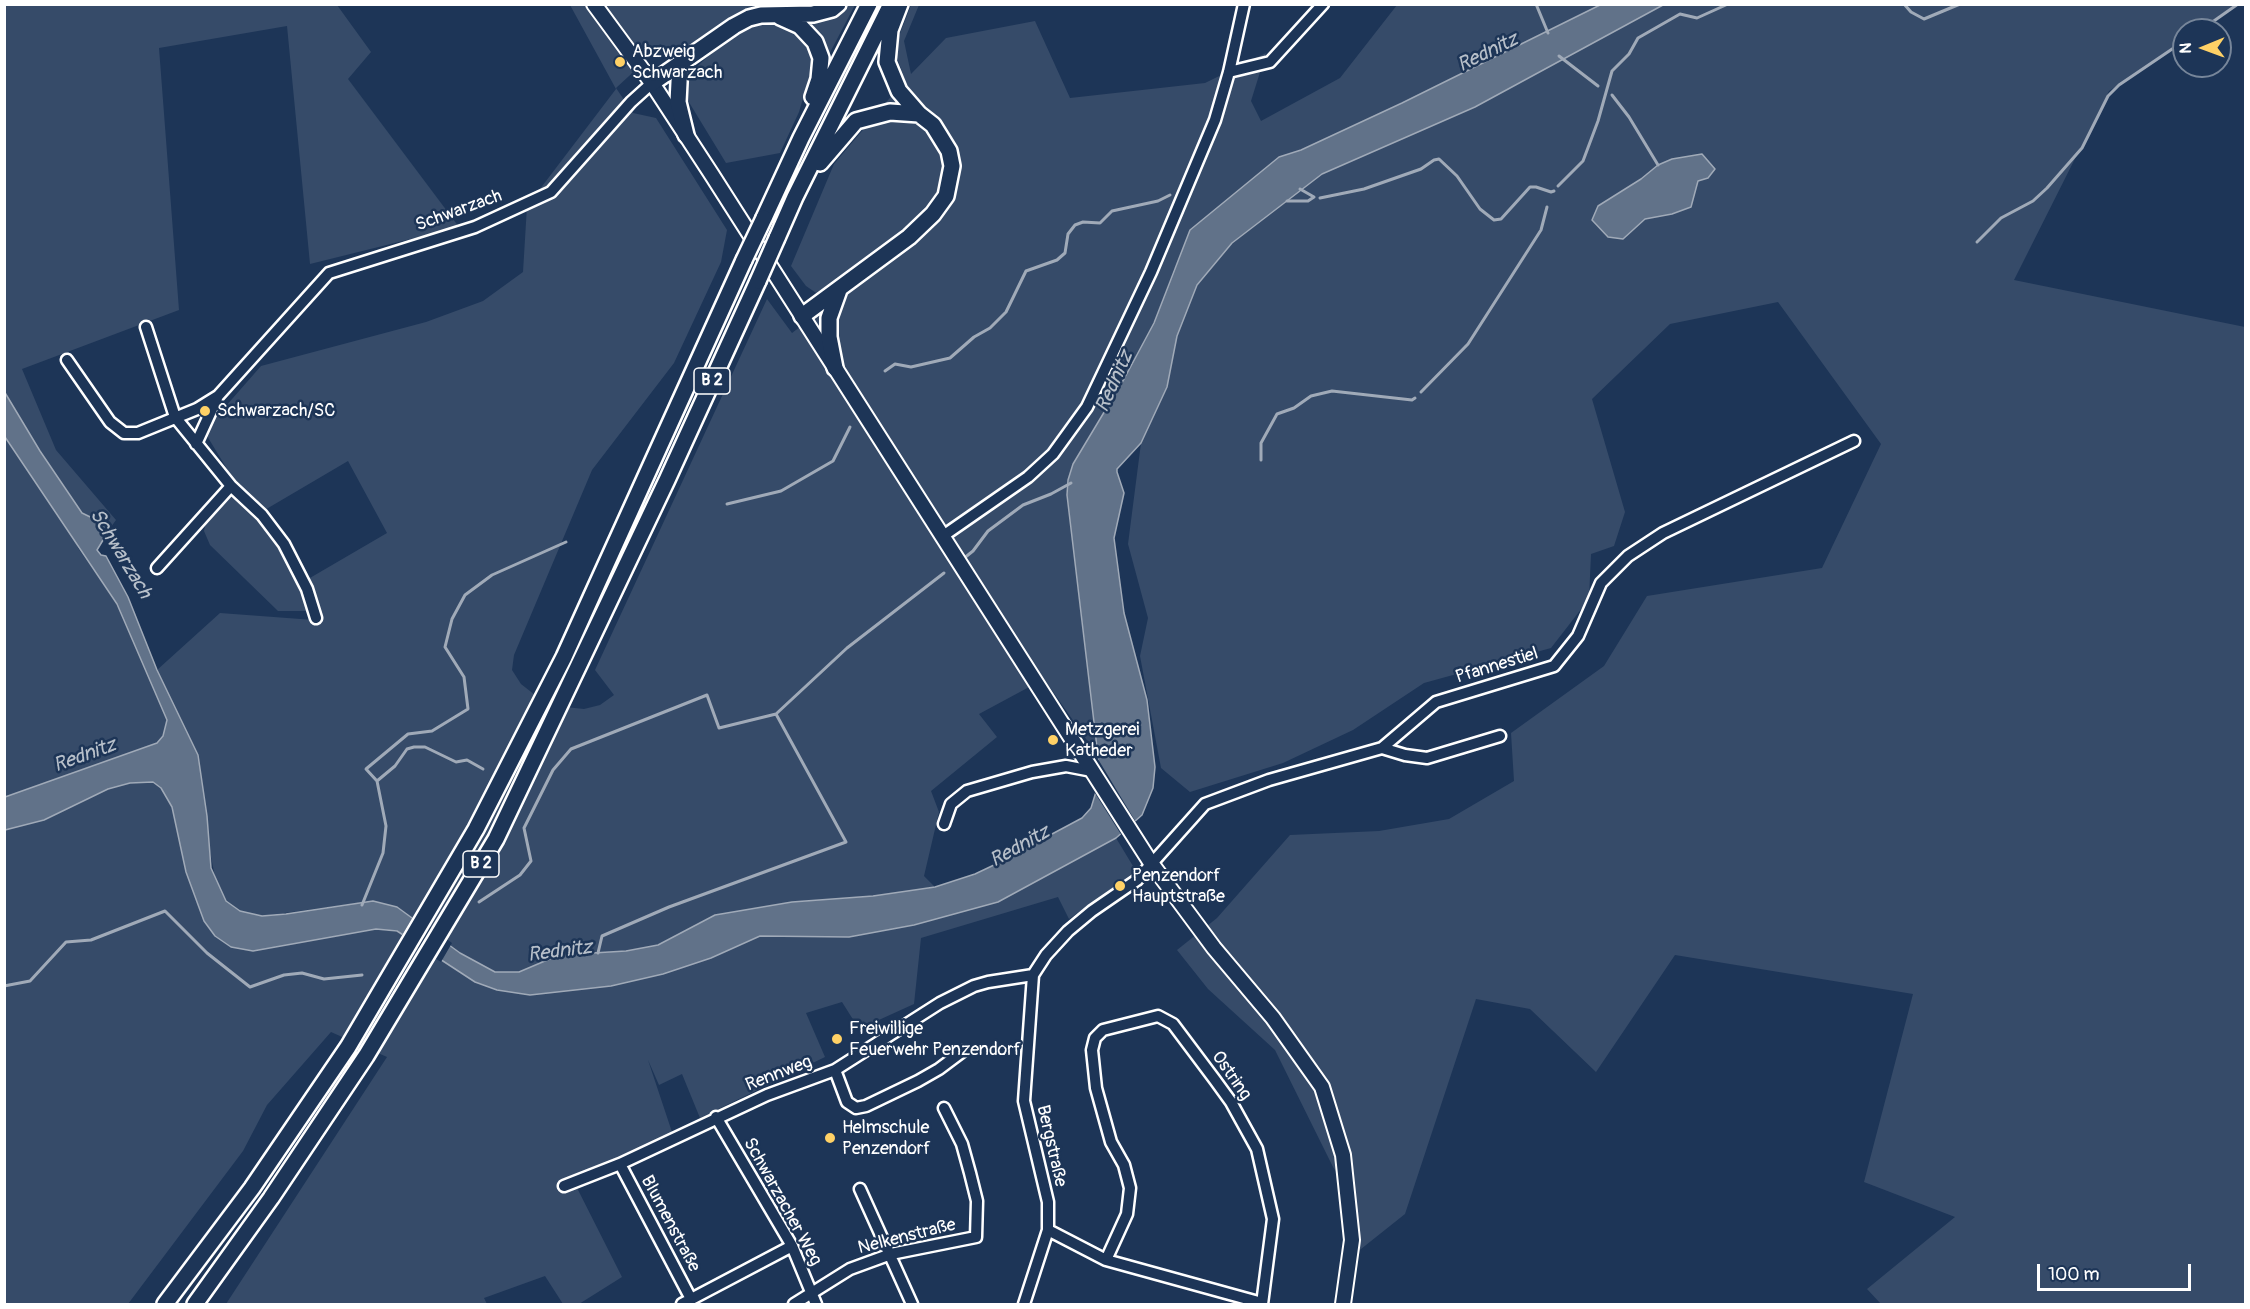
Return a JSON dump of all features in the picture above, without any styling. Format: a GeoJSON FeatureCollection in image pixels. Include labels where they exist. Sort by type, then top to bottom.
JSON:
{"type":"FeatureCollection","features":[{"type":"Feature","properties":{"kind":"highway"},"geometry":{"type":"LineString","coordinates":[[652,83],[749,18],[770,14],[813,14],[832,9],[838,4]]}},
{"type":"Feature","properties":{"kind":"highway","name":"B 2"},"geometry":{"type":"LineString","coordinates":[[165,1305],[252,1188],[348,1047],[476,829],[564,657],[744,260],[801,138],[869,4]]}},
{"type":"Feature","properties":{"kind":"highway","name":"B 2"},"geometry":{"type":"LineString","coordinates":[[195,1305],[271,1198],[366,1056],[496,839],[581,664],[795,197],[891,4]]}},
{"type":"Feature","properties":{"kind":"highway"},"geometry":{"type":"LineString","coordinates":[[802,316],[909,237],[933,214],[946,196],[952,166],[949,151],[933,125],[919,114],[898,91],[887,62],[890,30],[900,4]]}},
{"type":"Feature","properties":{"kind":"highway"},"geometry":{"type":"LineString","coordinates":[[770,14],[785,18],[800,26],[815,42],[821,58],[819,79],[801,138]]}},
{"type":"Feature","properties":{"kind":"highway"},"geometry":{"type":"LineString","coordinates":[[680,63],[678,102],[686,135]]}},
{"type":"Feature","properties":{"kind":"highway"},"geometry":{"type":"LineString","coordinates":[[795,197],[830,149],[856,121],[890,112],[919,114]]}},
{"type":"Feature","properties":{"kind":"highway"},"geometry":{"type":"LineString","coordinates":[[835,368],[829,337],[830,318],[839,290]]}},
{"type":"Feature","properties":{"kind":"main road"},"geometry":{"type":"LineString","coordinates":[[594,4],[652,83],[686,135],[1037,681],[1094,776],[1151,863],[1214,948],[1273,1018],[1322,1087],[1343,1155],[1352,1240],[1343,1305]]}},
{"type":"Feature","properties":{"kind":"street"},"geometry":{"type":"LineString","coordinates":[[943,536],[1028,477],[1053,454],[1087,406],[1151,272],[1215,120],[1229,72],[1244,4]]}},
{"type":"Feature","properties":{"kind":"street"},"geometry":{"type":"LineString","coordinates":[[1229,72],[1270,62],[1323,4]]}},
{"type":"Feature","properties":{"kind":"street","name":"Schwarzach"},"geometry":{"type":"LineString","coordinates":[[67,360],[110,422],[124,433],[138,433],[197,409],[218,396],[329,273],[475,227],[551,192],[630,102],[652,83]]}},
{"type":"Feature","properties":{"kind":"street"},"geometry":{"type":"LineString","coordinates":[[146,327],[175,417],[231,486],[262,514],[284,544],[307,589],[316,618]]}},
{"type":"Feature","properties":{"kind":"street"},"geometry":{"type":"LineString","coordinates":[[196,444],[218,396]]}},
{"type":"Feature","properties":{"kind":"street","name":"Pfannestiel"},"geometry":{"type":"LineString","coordinates":[[1151,863],[1205,804],[1269,780],[1382,748],[1436,702],[1554,666],[1578,636],[1601,583],[1628,555],[1663,533],[1854,441]]}},
{"type":"Feature","properties":{"kind":"street"},"geometry":{"type":"LineString","coordinates":[[157,568],[231,486]]}},
{"type":"Feature","properties":{"kind":"street"},"geometry":{"type":"LineString","coordinates":[[1382,748],[1405,755],[1427,758],[1500,736]]}},
{"type":"Feature","properties":{"kind":"street"},"geometry":{"type":"LineString","coordinates":[[944,825],[951,804],[967,791],[1032,772],[1066,766],[1094,776]]}},
{"type":"Feature","properties":{"kind":"street"},"geometry":{"type":"LineString","coordinates":[[1033,975],[1068,931],[1092,910],[1137,880],[1151,863]]}},
{"type":"Feature","properties":{"kind":"street","name":"Rennweg"},"geometry":{"type":"LineString","coordinates":[[564,1186],[620,1164],[767,1095],[835,1070],[940,1003],[974,986],[1033,975]]}},
{"type":"Feature","properties":{"kind":"street","name":"Bergstraße"},"geometry":{"type":"LineString","coordinates":[[1024,1305],[1048,1230],[1048,1202],[1024,1101],[1033,975]]}},
{"type":"Feature","properties":{"kind":"street","name":"Ostring"},"geometry":{"type":"LineString","coordinates":[[1048,1230],[1106,1260],[1262,1304],[1273,1219],[1257,1149],[1231,1102],[1173,1023],[1158,1016],[1103,1030],[1095,1038],[1092,1050],[1099,1098],[1111,1142],[1124,1165],[1130,1188],[1127,1214],[1106,1260]]}},
{"type":"Feature","properties":{"kind":"street"},"geometry":{"type":"LineString","coordinates":[[835,1070],[847,1102],[856,1108],[866,1106],[918,1082],[963,1051]]}},
{"type":"Feature","properties":{"kind":"street","name":"Nelkenstraße"},"geometry":{"type":"LineString","coordinates":[[794,1305],[815,1299],[849,1269],[891,1254],[976,1237],[977,1201],[962,1144],[944,1108]]}},
{"type":"Feature","properties":{"kind":"street","name":"Schwarzacher Weg"},"geometry":{"type":"LineString","coordinates":[[716,1117],[792,1246],[815,1299]]}},
{"type":"Feature","properties":{"kind":"street","name":"Blumenstraße"},"geometry":{"type":"LineString","coordinates":[[620,1164],[687,1302]]}},
{"type":"Feature","properties":{"kind":"street"},"geometry":{"type":"LineString","coordinates":[[860,1189],[912,1305]]}},
{"type":"Feature","properties":{"kind":"street"},"geometry":{"type":"LineString","coordinates":[[687,1302],[792,1246]]}},
{"type":"Feature","properties":{"kind":"shaded area"},"geometry":{"type":"Polygon","coordinates":[[[4,5],[337,5],[371,52],[348,79],[459,227],[310,264],[287,26],[159,48],[179,310],[22,369],[56,450],[116,520],[111,527],[85,514],[75,539],[78,548],[117,604],[167,719],[163,736],[157,743],[5,797],[4,5]]]}},
{"type":"Feature","properties":{"kind":"shaded area"},"geometry":{"type":"Polygon","coordinates":[[[570,5],[855,5],[825,62],[812,68],[799,112],[780,153],[726,163],[687,99],[690,73],[716,49],[653,54],[616,88],[633,113],[656,118],[727,230],[721,262],[674,363],[592,470],[514,655],[512,670],[521,684],[535,695],[556,706],[584,709],[600,705],[614,695],[595,670],[767,299],[792,333],[831,303],[806,286],[791,266],[834,164],[905,80],[894,49],[911,5],[919,5],[904,41],[911,74],[946,38],[1035,21],[1070,98],[1205,83],[1266,53],[1251,101],[1261,121],[1340,78],[1397,5],[1600,5],[1402,103],[1301,150],[1279,157],[1174,269],[1154,323],[1124,379],[1073,464],[1068,480],[1067,495],[1098,756],[1044,679],[979,714],[997,737],[931,791],[939,812],[924,876],[935,887],[873,896],[792,902],[715,915],[658,945],[626,951],[559,955],[519,972],[495,972],[460,953],[397,907],[373,901],[262,916],[240,911],[226,901],[215,877],[187,735],[157,670],[220,613],[314,620],[303,582],[387,533],[348,461],[263,511],[235,482],[204,431],[261,366],[426,322],[483,301],[523,272],[527,206],[616,89],[570,5]]]}},
{"type":"Feature","properties":{"kind":"shaded area"},"geometry":{"type":"Polygon","coordinates":[[[1600,5],[1663,5],[1475,107],[1322,174],[1232,243],[1197,285],[1177,336],[1167,387],[1141,443],[1117,469],[1124,493],[1114,538],[1124,613],[1147,700],[1155,767],[1153,788],[1142,815],[1116,838],[998,902],[914,925],[849,937],[760,936],[711,958],[663,974],[611,986],[530,995],[497,990],[475,982],[397,931],[376,929],[253,951],[231,947],[215,936],[204,921],[186,872],[172,807],[161,788],[153,782],[130,783],[108,789],[44,820],[5,830],[5,797],[157,743],[163,736],[167,720],[117,604],[5,437],[4,391],[40,451],[82,513],[111,527],[97,550],[101,555],[106,556],[128,597],[157,670],[198,755],[207,816],[211,868],[226,901],[240,911],[262,916],[373,901],[397,907],[460,953],[495,972],[519,972],[559,955],[626,951],[658,945],[715,915],[792,902],[873,896],[935,887],[994,865],[1082,818],[1091,808],[1099,782],[1098,756],[1067,495],[1068,480],[1073,464],[1124,379],[1154,323],[1190,230],[1279,157],[1301,150],[1402,103],[1600,5]]]}},
{"type":"Feature","properties":{"kind":"shaded area"},"geometry":{"type":"Polygon","coordinates":[[[1663,5],[2236,5],[2216,18],[2172,18],[2172,48],[2109,91],[2014,280],[2245,327],[2245,1304],[1881,1304],[1867,1289],[1955,1217],[1864,1182],[1913,994],[1675,955],[1596,1072],[1530,1009],[1476,999],[1405,1214],[1356,1253],[1352,1194],[1333,1167],[1275,1050],[1208,989],[1177,950],[1217,918],[1290,835],[1379,831],[1449,819],[1514,781],[1511,733],[1604,666],[1647,596],[1822,568],[1881,444],[1778,302],[1670,324],[1592,399],[1625,512],[1614,546],[1591,554],[1589,599],[1551,648],[1424,683],[1353,730],[1283,763],[1190,792],[1161,768],[1140,656],[1148,618],[1128,544],[1141,443],[1167,387],[1177,336],[1197,285],[1232,242],[1322,174],[1475,107],[1663,5]]]}},
{"type":"Feature","properties":{"kind":"shaded area"},"geometry":{"type":"Polygon","coordinates":[[[1702,154],[1715,169],[1708,178],[1698,181],[1691,207],[1672,214],[1645,219],[1623,239],[1608,237],[1592,220],[1598,206],[1641,179],[1658,165],[1672,159],[1702,154]]]}},
{"type":"Feature","properties":{"kind":"shaded area"},"geometry":{"type":"Polygon","coordinates":[[[231,494],[259,521],[285,557],[311,611],[278,611],[210,545],[204,531],[206,522],[231,494]]]}},
{"type":"Feature","properties":{"kind":"shaded area"},"geometry":{"type":"Polygon","coordinates":[[[153,782],[161,788],[172,807],[186,872],[253,951],[376,929],[397,932],[475,982],[711,958],[760,936],[849,937],[914,925],[998,902],[1116,838],[1136,871],[1069,919],[1058,897],[921,938],[914,1004],[859,1029],[842,1002],[806,1013],[825,1057],[700,1118],[682,1074],[659,1085],[648,1060],[673,1135],[572,1178],[622,1277],[579,1304],[563,1304],[545,1276],[484,1298],[487,1304],[226,1304],[387,1057],[331,1032],[267,1105],[243,1151],[128,1304],[5,1304],[5,830],[44,820],[108,789],[130,783],[153,782]]]}},
{"type":"Feature","properties":{"kind":"pier"},"geometry":{"type":"Polygon","coordinates":[[[1095,754],[1137,824],[1122,836],[1093,790],[1096,782],[1095,754]]]}},
{"type":"Feature","properties":{"kind":"pier"},"geometry":{"type":"Polygon","coordinates":[[[414,915],[452,943],[441,962],[401,937],[414,915]]]}},
{"type":"Feature","properties":{"kind":"waterway"},"geometry":{"type":"LineString","coordinates":[[1536,4],[1548,33]]}},
{"type":"Feature","properties":{"kind":"waterway"},"geometry":{"type":"LineString","coordinates":[[1558,186],[1583,161],[1598,121],[1612,71],[1629,54],[1638,38],[1680,14],[1697,18],[1728,4]]}},
{"type":"Feature","properties":{"kind":"waterway"},"geometry":{"type":"LineString","coordinates":[[1904,4],[1911,12],[1924,19],[1960,4]]}},
{"type":"Feature","properties":{"kind":"waterway"},"geometry":{"type":"LineString","coordinates":[[2218,18],[2238,4]]}},
{"type":"Feature","properties":{"kind":"waterway"},"geometry":{"type":"LineString","coordinates":[[1977,242],[2001,218],[2033,201],[2047,188],[2082,148],[2108,96],[2119,85],[2172,49]]}},
{"type":"Feature","properties":{"kind":"waterway"},"geometry":{"type":"LineString","coordinates":[[1559,56],[1598,86]]}},
{"type":"Feature","properties":{"kind":"waterway"},"geometry":{"type":"LineString","coordinates":[[1612,95],[1629,117],[1658,165]]}},
{"type":"Feature","properties":{"kind":"waterway"},"geometry":{"type":"LineString","coordinates":[[1320,198],[1364,189],[1421,169],[1439,159],[1457,176],[1480,209],[1494,220],[1501,219],[1530,187],[1554,191]]}},
{"type":"Feature","properties":{"kind":"waterway"},"geometry":{"type":"LineString","coordinates":[[1300,189],[1314,197]]}},
{"type":"Feature","properties":{"kind":"waterway"},"geometry":{"type":"LineString","coordinates":[[885,371],[895,364],[911,367],[950,358],[974,337],[990,328],[1006,312],[1026,271],[1057,260],[1065,253],[1068,234],[1075,225],[1083,222],[1100,223],[1112,211],[1158,201],[1170,195]]}},
{"type":"Feature","properties":{"kind":"waterway"},"geometry":{"type":"LineString","coordinates":[[1287,201],[1308,201],[1314,197]]}},
{"type":"Feature","properties":{"kind":"waterway"},"geometry":{"type":"LineString","coordinates":[[1421,392],[1468,344],[1541,230],[1547,207]]}},
{"type":"Feature","properties":{"kind":"waterway"},"geometry":{"type":"LineString","coordinates":[[1261,460],[1261,443],[1277,414],[1294,408],[1311,396],[1332,391],[1412,400],[1415,398]]}},
{"type":"Feature","properties":{"kind":"waterway"},"geometry":{"type":"LineString","coordinates":[[727,504],[781,491],[833,461],[850,427]]}},
{"type":"Feature","properties":{"kind":"waterway"},"geometry":{"type":"LineString","coordinates":[[963,559],[973,551],[988,531],[1023,505],[1071,483]]}},
{"type":"Feature","properties":{"kind":"waterway"},"geometry":{"type":"LineString","coordinates":[[362,905],[383,853],[386,826],[377,781],[366,769],[408,734],[432,731],[468,709],[464,677],[445,647],[452,619],[465,595],[492,575],[566,542]]}},
{"type":"Feature","properties":{"kind":"waterway"},"geometry":{"type":"LineString","coordinates":[[479,902],[520,875],[531,861],[524,828],[553,770],[571,749],[707,695],[719,728],[776,714],[847,648],[944,573]]}},
{"type":"Feature","properties":{"kind":"waterway","name":"Rednitz"},"geometry":{"type":"LineString","coordinates":[[598,953],[602,936],[669,907],[846,842],[776,714]]}},
{"type":"Feature","properties":{"kind":"waterway"},"geometry":{"type":"LineString","coordinates":[[377,781],[395,766],[407,749],[414,747],[425,747],[456,762],[467,760],[483,769]]}},
{"type":"Feature","properties":{"kind":"waterway"},"geometry":{"type":"LineString","coordinates":[[4,986],[30,981],[66,942],[91,940],[165,911],[207,953],[250,987],[284,975],[302,973],[324,979],[362,975]]}},
{"type":"Feature","properties":{"kind":"place","name":"Abzweig Schwarzach"},"geometry":{"type":"Point","coordinates":[620,62]}},
{"type":"Feature","properties":{"kind":"place","name":"Schwarzach/SC"},"geometry":{"type":"Point","coordinates":[205,411]}},
{"type":"Feature","properties":{"kind":"place","name":"Metzgerei Katheder"},"geometry":{"type":"Point","coordinates":[1053,740]}},
{"type":"Feature","properties":{"kind":"place","name":"Penzendorf Hauptstraße"},"geometry":{"type":"Point","coordinates":[1120,886]}},
{"type":"Feature","properties":{"kind":"place","name":"Freiwillige Feuerwehr Penzendorf"},"geometry":{"type":"Point","coordinates":[837,1039]}},
{"type":"Feature","properties":{"kind":"place","name":"Helmschule Penzendorf"},"geometry":{"type":"Point","coordinates":[830,1138]}}]}
